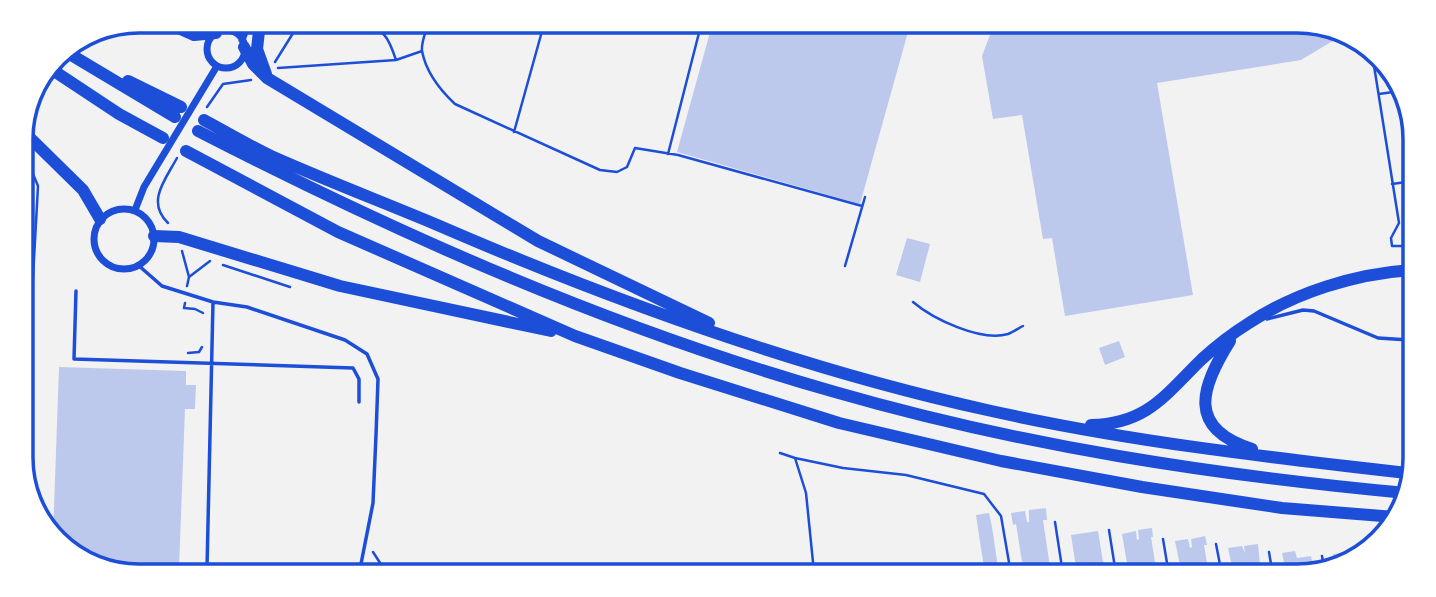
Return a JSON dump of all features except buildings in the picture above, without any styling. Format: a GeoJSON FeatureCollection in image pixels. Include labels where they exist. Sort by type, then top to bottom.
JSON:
{"type":"FeatureCollection","features":[{"type":"Feature","properties":{"kind":"highway"},"geometry":{"type":"LineString","coordinates":[[259,33],[257,49],[267,78]]}},
{"type":"Feature","properties":{"kind":"highway"},"geometry":{"type":"LineString","coordinates":[[243,43],[253,64],[267,78],[538,241],[695,317],[818,366]]}},
{"type":"Feature","properties":{"kind":"highway"},"geometry":{"type":"LineString","coordinates":[[74,56],[178,112]]}},
{"type":"Feature","properties":{"kind":"highway"},"geometry":{"type":"LineString","coordinates":[[57,73],[119,114],[163,138]]}},
{"type":"Feature","properties":{"kind":"highway"},"geometry":{"type":"LineString","coordinates":[[1397,492],[1283,482],[1145,462],[988,431],[834,392],[671,340],[496,273],[318,192],[201,125],[547,272],[687,323],[818,366],[901,390],[1059,425],[1280,458],[1402,472]]}},
{"type":"Feature","properties":{"kind":"highway"},"geometry":{"type":"LineString","coordinates":[[33,141],[83,190],[100,219]]}},
{"type":"Feature","properties":{"kind":"highway"},"geometry":{"type":"LineString","coordinates":[[186,151],[338,232],[575,336],[680,373],[839,423],[1002,461],[1142,487],[1282,508],[1385,516]]}},
{"type":"Feature","properties":{"kind":"highway"},"geometry":{"type":"LineString","coordinates":[[154,236],[179,237],[340,286],[575,336]]}},
{"type":"Feature","properties":{"kind":"highway"},"geometry":{"type":"LineString","coordinates":[[1059,425],[1115,423],[1144,413],[1159,403],[1212,350],[1248,323],[1275,308],[1316,290],[1377,274],[1403,271]]}},
{"type":"Feature","properties":{"kind":"highway"},"geometry":{"type":"LineString","coordinates":[[1377,274],[1403,275]]}},
{"type":"Feature","properties":{"kind":"highway"},"geometry":{"type":"LineString","coordinates":[[1234,334],[1209,377],[1205,401],[1208,416],[1217,430],[1229,440],[1280,458]]}},
{"type":"Feature","properties":{"kind":"street"},"geometry":{"type":"LineString","coordinates":[[214,33],[208,41],[209,59],[217,66],[228,68],[243,57],[246,33]]}},
{"type":"Feature","properties":{"kind":"street"},"geometry":{"type":"LineString","coordinates":[[235,33],[243,43]]}},
{"type":"Feature","properties":{"kind":"street"},"geometry":{"type":"LineString","coordinates":[[135,210],[144,187],[217,66]]}},
{"type":"Feature","properties":{"kind":"street"},"geometry":{"type":"LineString","coordinates":[[114,210],[135,210],[148,220],[154,236],[151,253],[138,265],[127,269],[115,268],[100,258],[94,242],[95,230],[100,219],[114,210]]}},
{"type":"Feature","properties":{"kind":"lane"},"geometry":{"type":"LineString","coordinates":[[138,265],[162,286],[213,302],[247,307],[345,341],[367,354],[378,379],[373,503],[361,564]]}},
{"type":"Feature","properties":{"kind":"lane"},"geometry":{"type":"LineString","coordinates":[[76,292],[74,359],[354,368],[359,379],[359,402]]}},
{"type":"Feature","properties":{"kind":"lane"},"geometry":{"type":"LineString","coordinates":[[207,564],[213,302]]}},
{"type":"Feature","properties":{"kind":"lane"},"geometry":{"type":"LineString","coordinates":[[1248,323],[1298,311],[1314,311],[1378,338],[1403,340]]}},
{"type":"Feature","properties":{"kind":"path"},"geometry":{"type":"LineString","coordinates":[[281,51],[293,33]]}},
{"type":"Feature","properties":{"kind":"path"},"geometry":{"type":"LineString","coordinates":[[382,33],[390,42],[396,60]]}},
{"type":"Feature","properties":{"kind":"path"},"geometry":{"type":"LineString","coordinates":[[426,33],[422,51],[432,77],[442,92],[455,104],[600,170],[617,172],[627,167],[635,148],[678,155],[862,206]]}},
{"type":"Feature","properties":{"kind":"path"},"geometry":{"type":"LineString","coordinates":[[514,132],[542,33]]}},
{"type":"Feature","properties":{"kind":"path"},"geometry":{"type":"LineString","coordinates":[[668,154],[699,33]]}},
{"type":"Feature","properties":{"kind":"path"},"geometry":{"type":"LineString","coordinates":[[223,84],[249,79],[260,86],[272,68],[396,60],[422,51]]}},
{"type":"Feature","properties":{"kind":"path"},"geometry":{"type":"LineString","coordinates":[[1374,67],[1399,223],[1391,238],[1392,246],[1403,246]]}},
{"type":"Feature","properties":{"kind":"path"},"geometry":{"type":"LineString","coordinates":[[1378,94],[1392,92]]}},
{"type":"Feature","properties":{"kind":"path"},"geometry":{"type":"LineString","coordinates":[[33,174],[38,186],[33,277]]}},
{"type":"Feature","properties":{"kind":"path"},"geometry":{"type":"LineString","coordinates":[[1392,184],[1403,182]]}},
{"type":"Feature","properties":{"kind":"path"},"geometry":{"type":"LineString","coordinates":[[845,266],[864,197]]}},
{"type":"Feature","properties":{"kind":"path"},"geometry":{"type":"LineString","coordinates":[[181,248],[189,277],[184,308],[202,313],[204,320]]}},
{"type":"Feature","properties":{"kind":"path"},"geometry":{"type":"LineString","coordinates":[[189,277],[210,261]]}},
{"type":"Feature","properties":{"kind":"path"},"geometry":{"type":"LineString","coordinates":[[913,302],[934,316],[981,334],[1009,334],[1023,326]]}},
{"type":"Feature","properties":{"kind":"path"},"geometry":{"type":"LineString","coordinates":[[188,362],[188,352],[199,352],[204,346]]}},
{"type":"Feature","properties":{"kind":"path"},"geometry":{"type":"LineString","coordinates":[[780,453],[843,468],[906,475],[984,494],[1002,516],[1009,564]]}},
{"type":"Feature","properties":{"kind":"path"},"geometry":{"type":"LineString","coordinates":[[795,458],[806,493],[813,564]]}},
{"type":"Feature","properties":{"kind":"path"},"geometry":{"type":"LineString","coordinates":[[1055,522],[1061,564]]}},
{"type":"Feature","properties":{"kind":"path"},"geometry":{"type":"LineString","coordinates":[[1109,530],[1114,564]]}},
{"type":"Feature","properties":{"kind":"path"},"geometry":{"type":"LineString","coordinates":[[1163,539],[1167,564]]}},
{"type":"Feature","properties":{"kind":"path"},"geometry":{"type":"LineString","coordinates":[[366,543],[382,564]]}},
{"type":"Feature","properties":{"kind":"path"},"geometry":{"type":"LineString","coordinates":[[1216,544],[1220,564]]}},
{"type":"Feature","properties":{"kind":"path"},"geometry":{"type":"LineString","coordinates":[[1269,552],[1271,564]]}},
{"type":"Feature","properties":{"kind":"path"},"geometry":{"type":"LineString","coordinates":[[1322,556],[1323,560]]}}]}
